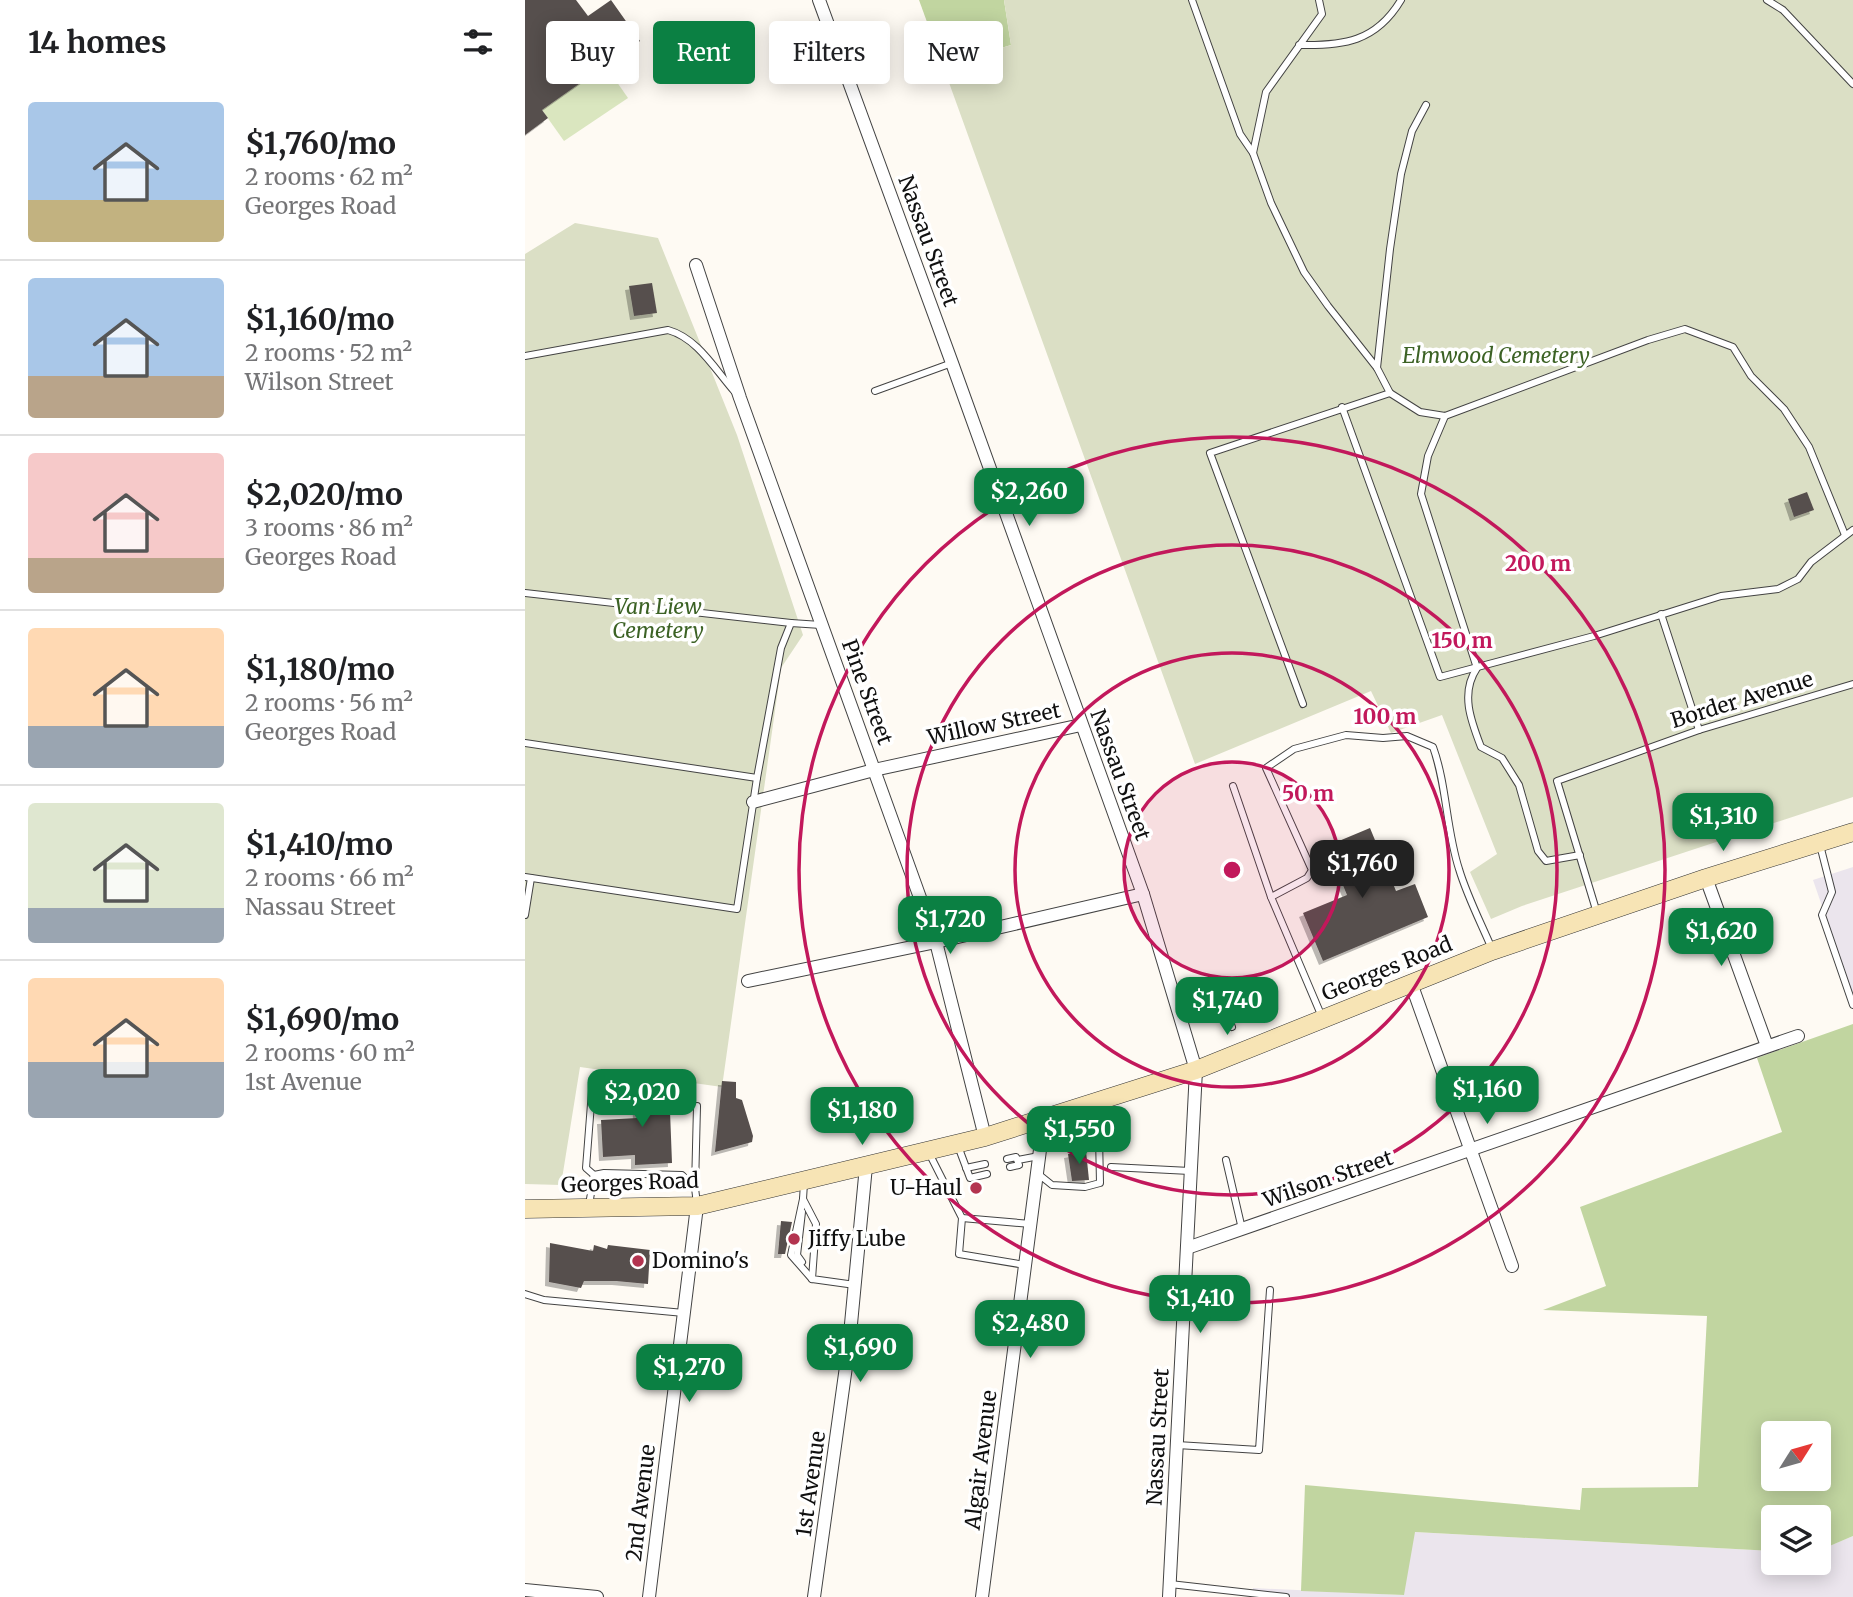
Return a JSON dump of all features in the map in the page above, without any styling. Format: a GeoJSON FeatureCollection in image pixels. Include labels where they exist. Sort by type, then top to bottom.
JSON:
{"type":"FeatureCollection","features":[{"type":"Feature","properties":{"kind":"street","name":"Nassau Street"},"geometry":{"type":"LineString","coordinates":[[819,0],[953,363],[1143,894],[1196,1070],[1170,1590]]}},
{"type":"Feature","properties":{"kind":"street","name":"Pine Street"},"geometry":{"type":"LineString","coordinates":[[696,265],[740,398],[936,942],[985,1137]]}},
{"type":"Feature","properties":{"kind":"street","name":"Willow Street"},"geometry":{"type":"LineString","coordinates":[[753,802],[874,770],[1081,725]]}},
{"type":"Feature","properties":{"kind":"street","name":"Georges Road"},"geometry":{"type":"LineString","coordinates":[[525,1209],[697,1206],[803,1191],[866,1166],[985,1137],[1196,1070],[1492,951],[1706,878],[1853,832]]}},
{"type":"Feature","properties":{"kind":"street"},"geometry":{"type":"LineString","coordinates":[[1706,878],[1767,1046]]}},
{"type":"Feature","properties":{"kind":"street"},"geometry":{"type":"LineString","coordinates":[[748,981],[936,942],[1143,894]]}},
{"type":"Feature","properties":{"kind":"street"},"geometry":{"type":"LineString","coordinates":[[1411,983],[1512,1266]]}},
{"type":"Feature","properties":{"kind":"street","name":"Wilson Street"},"geometry":{"type":"LineString","coordinates":[[1187,1248],[1798,1036]]}},
{"type":"Feature","properties":{"kind":"street","name":"Algair Avenue"},"geometry":{"type":"LineString","coordinates":[[982,1597],[1044,1119]]}},
{"type":"Feature","properties":{"kind":"street","name":"1st Avenue"},"geometry":{"type":"LineString","coordinates":[[814,1597],[849,1345],[866,1166]]}},
{"type":"Feature","properties":{"kind":"street","name":"2nd Avenue"},"geometry":{"type":"LineString","coordinates":[[649,1597],[697,1206]]}},
{"type":"Feature","properties":{"kind":"street"},"geometry":{"type":"LineString","coordinates":[[525,1590],[597,1597]]}},
{"type":"Feature","properties":{"kind":"lane"},"geometry":{"type":"LineString","coordinates":[[1192,0],[1241,134],[1253,153],[1271,203],[1304,272],[1377,368],[1390,393],[1420,412],[1445,416],[1648,340],[1685,329],[1733,347],[1751,376],[1784,409],[1809,447],[1845,535]]}},
{"type":"Feature","properties":{"kind":"lane"},"geometry":{"type":"LineString","coordinates":[[1253,153],[1266,92],[1322,14],[1319,0]]}},
{"type":"Feature","properties":{"kind":"lane"},"geometry":{"type":"LineString","coordinates":[[1299,45],[1336,46],[1370,34],[1401,0]]}},
{"type":"Feature","properties":{"kind":"lane"},"geometry":{"type":"LineString","coordinates":[[1767,0],[1783,10],[1853,84]]}},
{"type":"Feature","properties":{"kind":"lane"},"geometry":{"type":"LineString","coordinates":[[1377,368],[1401,174],[1412,131],[1426,105]]}},
{"type":"Feature","properties":{"kind":"lane"},"geometry":{"type":"LineString","coordinates":[[525,356],[667,330],[681,334],[697,347],[740,398]]}},
{"type":"Feature","properties":{"kind":"lane"},"geometry":{"type":"LineString","coordinates":[[875,391],[953,363]]}},
{"type":"Feature","properties":{"kind":"lane"},"geometry":{"type":"LineString","coordinates":[[1303,704],[1210,453],[1390,393]]}},
{"type":"Feature","properties":{"kind":"lane"},"geometry":{"type":"LineString","coordinates":[[1342,407],[1440,677],[1721,596],[1778,589],[1798,579],[1811,562],[1853,530]]}},
{"type":"Feature","properties":{"kind":"lane"},"geometry":{"type":"LineString","coordinates":[[1445,416],[1428,456],[1421,494],[1477,668]]}},
{"type":"Feature","properties":{"kind":"lane"},"geometry":{"type":"LineString","coordinates":[[525,593],[823,626]]}},
{"type":"Feature","properties":{"kind":"lane"},"geometry":{"type":"LineString","coordinates":[[1661,614],[1699,730]]}},
{"type":"Feature","properties":{"kind":"lane"},"geometry":{"type":"LineString","coordinates":[[525,915],[528,877],[737,909],[781,648],[791,623]]}},
{"type":"Feature","properties":{"kind":"lane"},"geometry":{"type":"LineString","coordinates":[[1477,668],[1468,681],[1469,707],[1481,747],[1502,758],[1519,785],[1538,851],[1546,861],[1580,855],[1598,914]]}},
{"type":"Feature","properties":{"kind":"lane","name":"Border Avenue"},"geometry":{"type":"LineString","coordinates":[[1580,855],[1557,781],[1699,730],[1853,684]]}},
{"type":"Feature","properties":{"kind":"lane"},"geometry":{"type":"LineString","coordinates":[[1271,897],[1307,878],[1312,870],[1266,768],[1294,749],[1346,735],[1383,738],[1407,736],[1433,747],[1441,771],[1458,868],[1492,951]]}},
{"type":"Feature","properties":{"kind":"lane"},"geometry":{"type":"LineString","coordinates":[[525,743],[757,778]]}},
{"type":"Feature","properties":{"kind":"lane"},"geometry":{"type":"LineString","coordinates":[[1233,786],[1271,897],[1322,1019]]}},
{"type":"Feature","properties":{"kind":"lane"},"geometry":{"type":"LineString","coordinates":[[1819,843],[1832,892],[1822,915],[1853,1005]]}},
{"type":"Feature","properties":{"kind":"lane"},"geometry":{"type":"LineString","coordinates":[[1176,1005],[1218,992],[1232,1027]]}},
{"type":"Feature","properties":{"kind":"lane"},"geometry":{"type":"LineString","coordinates":[[592,1091],[586,1168],[594,1175]]}},
{"type":"Feature","properties":{"kind":"lane"},"geometry":{"type":"LineString","coordinates":[[1037,1173],[1052,1185],[1085,1188],[1100,1183],[1095,1103]]}},
{"type":"Feature","properties":{"kind":"lane"},"geometry":{"type":"LineString","coordinates":[[697,1106],[697,1206]]}},
{"type":"Feature","properties":{"kind":"lane"},"geometry":{"type":"LineString","coordinates":[[957,1144],[970,1178],[987,1174]]}},
{"type":"Feature","properties":{"kind":"lane"},"geometry":{"type":"LineString","coordinates":[[928,1151],[962,1218],[959,1254],[1025,1265]]}},
{"type":"Feature","properties":{"kind":"lane"},"geometry":{"type":"LineString","coordinates":[[1007,1159],[1039,1156]]}},
{"type":"Feature","properties":{"kind":"lane"},"geometry":{"type":"LineString","coordinates":[[1010,1167],[1019,1165],[1018,1160]]}},
{"type":"Feature","properties":{"kind":"lane"},"geometry":{"type":"LineString","coordinates":[[1226,1160],[1242,1229]]}},
{"type":"Feature","properties":{"kind":"lane"},"geometry":{"type":"LineString","coordinates":[[966,1168],[985,1164]]}},
{"type":"Feature","properties":{"kind":"lane"},"geometry":{"type":"LineString","coordinates":[[1111,1167],[1190,1171]]}},
{"type":"Feature","properties":{"kind":"lane"},"geometry":{"type":"LineString","coordinates":[[594,1175],[604,1172],[682,1175],[695,1188]]}},
{"type":"Feature","properties":{"kind":"lane"},"geometry":{"type":"LineString","coordinates":[[589,1209],[594,1175]]}},
{"type":"Feature","properties":{"kind":"lane"},"geometry":{"type":"LineString","coordinates":[[803,1191],[816,1224],[812,1279]]}},
{"type":"Feature","properties":{"kind":"lane"},"geometry":{"type":"LineString","coordinates":[[803,1191],[797,1255],[812,1279]]}},
{"type":"Feature","properties":{"kind":"lane"},"geometry":{"type":"LineString","coordinates":[[962,1218],[1031,1224]]}},
{"type":"Feature","properties":{"kind":"lane"},"geometry":{"type":"LineString","coordinates":[[812,1279],[855,1284]]}},
{"type":"Feature","properties":{"kind":"lane"},"geometry":{"type":"LineString","coordinates":[[1177,1445],[1259,1450],[1270,1290]]}},
{"type":"Feature","properties":{"kind":"lane"},"geometry":{"type":"LineString","coordinates":[[525,1294],[544,1300],[684,1313]]}},
{"type":"Feature","properties":{"kind":"lane"},"geometry":{"type":"LineString","coordinates":[[1170,1590],[1286,1597]]}},
{"type":"Feature","properties":{"kind":"shaded area"},"geometry":{"type":"Polygon","coordinates":[[[1853,867],[1853,996],[1813,880],[1853,867]]]}},
{"type":"Feature","properties":{"kind":"shaded area"},"geometry":{"type":"Polygon","coordinates":[[[1414,1532],[1761,1550],[1761,1575],[1831,1575],[1831,1545],[1853,1536],[1853,1597],[1253,1597],[1253,1588],[1403,1595],[1414,1532]]]}},
{"type":"Feature","properties":{"kind":"green space"},"geometry":{"type":"Polygon","coordinates":[[[919,0],[1004,0],[1011,45],[1003,47],[1003,21],[927,21],[919,0]]]}},
{"type":"Feature","properties":{"kind":"green space","name":"Elmwood Cemetery"},"geometry":{"type":"Polygon","coordinates":[[[1004,0],[1853,0],[1853,797],[1522,906],[1491,919],[1470,872],[1497,854],[1442,715],[1391,733],[1371,691],[1195,764],[949,84],[1003,84],[1003,47],[1011,45],[1004,0]]]}},
{"type":"Feature","properties":{"kind":"green space"},"geometry":{"type":"Polygon","coordinates":[[[578,84],[618,84],[628,98],[564,141],[542,110],[578,84]]]}},
{"type":"Feature","properties":{"kind":"green space","name":"Van Liew Cemetery"},"geometry":{"type":"Polygon","coordinates":[[[575,223],[658,238],[737,435],[803,635],[781,668],[722,1087],[580,1067],[561,1185],[525,1184],[525,254],[575,223]]]}},
{"type":"Feature","properties":{"kind":"green space"},"geometry":{"type":"Polygon","coordinates":[[[1853,1024],[1853,1536],[1831,1545],[1831,1505],[1761,1505],[1761,1550],[1415,1532],[1404,1595],[1301,1591],[1305,1485],[1580,1510],[1582,1488],[1698,1487],[1707,1316],[1543,1310],[1606,1286],[1580,1207],[1782,1132],[1757,1058],[1853,1024]]]}},
{"type":"Feature","properties":{"kind":"building"},"geometry":{"type":"Polygon","coordinates":[[[525,0],[576,0],[588,16],[611,0],[626,21],[546,21],[546,84],[579,84],[542,110],[548,118],[525,135],[525,0]]]}},
{"type":"Feature","properties":{"kind":"building"},"geometry":{"type":"Polygon","coordinates":[[[652,283],[657,313],[634,316],[629,286],[652,283]]]}},
{"type":"Feature","properties":{"kind":"building"},"geometry":{"type":"Polygon","coordinates":[[[1807,492],[1814,510],[1794,517],[1788,499],[1807,492]]]}},
{"type":"Feature","properties":{"kind":"building"},"geometry":{"type":"Polygon","coordinates":[[[1370,828],[1396,891],[1415,884],[1428,917],[1323,961],[1303,913],[1347,895],[1327,846],[1370,828]]]}},
{"type":"Feature","properties":{"kind":"building"},"geometry":{"type":"Polygon","coordinates":[[[722,1081],[736,1082],[736,1098],[742,1100],[753,1136],[752,1142],[715,1152],[722,1081]]]}},
{"type":"Feature","properties":{"kind":"building"},"geometry":{"type":"Polygon","coordinates":[[[669,1085],[672,1163],[635,1165],[635,1155],[603,1157],[601,1120],[637,1118],[636,1087],[669,1085]]]}},
{"type":"Feature","properties":{"kind":"building"},"geometry":{"type":"Polygon","coordinates":[[[1086,1151],[1089,1180],[1072,1181],[1068,1154],[1086,1151]]]}},
{"type":"Feature","properties":{"kind":"building"},"geometry":{"type":"Polygon","coordinates":[[[781,1221],[792,1222],[785,1254],[778,1254],[781,1221]]]}},
{"type":"Feature","properties":{"kind":"building"},"geometry":{"type":"Polygon","coordinates":[[[550,1243],[593,1251],[594,1245],[607,1249],[608,1245],[650,1250],[648,1284],[584,1281],[581,1288],[549,1282],[550,1243]]]}},
{"type":"Feature","properties":{"kind":"place","name":"U-Haul"},"geometry":{"type":"Point","coordinates":[976,1188]}},
{"type":"Feature","properties":{"kind":"place","name":"Jiffy Lube"},"geometry":{"type":"Point","coordinates":[794,1239]}},
{"type":"Feature","properties":{"kind":"place","name":"Domino's"},"geometry":{"type":"Point","coordinates":[638,1261]}}]}
